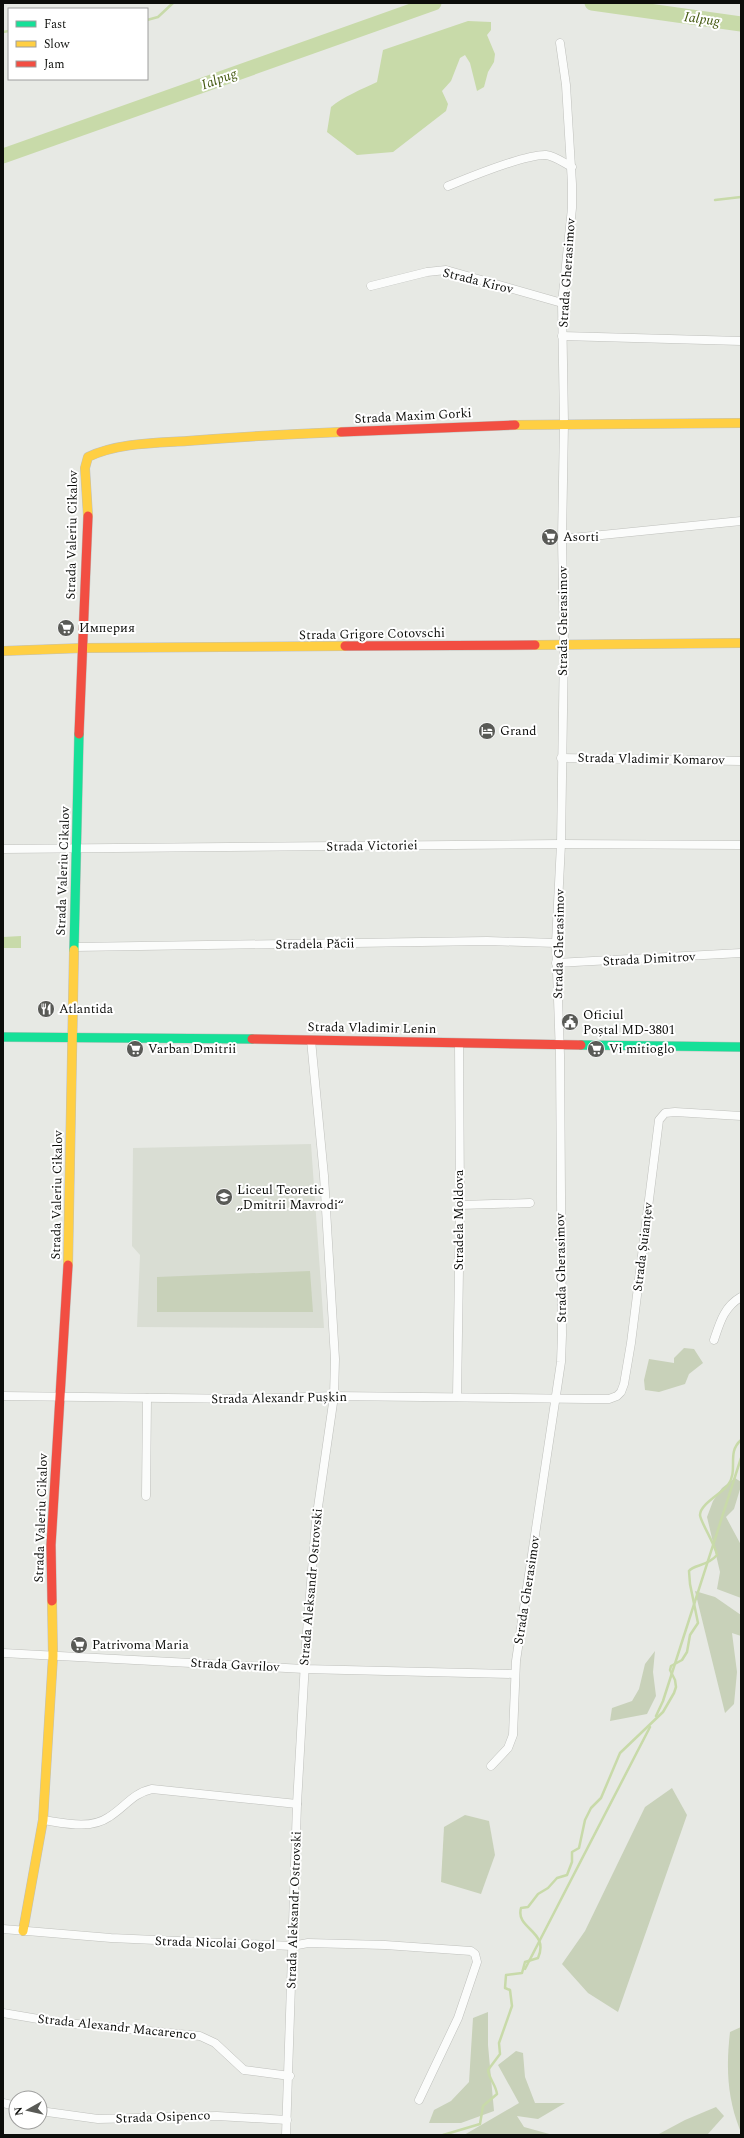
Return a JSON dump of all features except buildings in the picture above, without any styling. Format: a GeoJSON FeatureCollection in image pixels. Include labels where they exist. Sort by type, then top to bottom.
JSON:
{"type":"FeatureCollection","features":[{"type":"Feature","properties":{"kind":"street","name":"Strada Gherasimov"},"geometry":{"type":"LineString","coordinates":[[491,1766],[508,1748],[513,1735],[515,1674],[561,1362],[563,1306],[560,1184],[560,1046],[556,943],[561,844],[561,758],[564,645],[562,539],[564,423],[562,303],[572,208],[572,167],[566,85],[560,43]]}},
{"type":"Feature","properties":{"kind":"street"},"geometry":{"type":"LineString","coordinates":[[448,186],[480,173],[537,156],[551,156],[572,167]]}},
{"type":"Feature","properties":{"kind":"street","name":"Strada Kirov"},"geometry":{"type":"LineString","coordinates":[[371,286],[427,272],[446,270],[562,303]]}},
{"type":"Feature","properties":{"kind":"street"},"geometry":{"type":"LineString","coordinates":[[562,336],[741,341]]}},
{"type":"Feature","properties":{"kind":"street","name":"Strada Maxim Gorki"},"geometry":{"type":"LineString","coordinates":[[88,457],[98,451],[188,441],[443,427],[564,423],[741,423]]}},
{"type":"Feature","properties":{"kind":"street","name":"Strada Valeriu Cikalov"},"geometry":{"type":"LineString","coordinates":[[23,1931],[43,1820],[53,1656],[52,1545],[68,1283],[74,947],[88,511],[85,468],[88,457]]}},
{"type":"Feature","properties":{"kind":"street"},"geometry":{"type":"LineString","coordinates":[[562,539],[741,521]]}},
{"type":"Feature","properties":{"kind":"street","name":"Strada Grigore Cotovschi"},"geometry":{"type":"LineString","coordinates":[[3,651],[83,648],[741,643]]}},
{"type":"Feature","properties":{"kind":"street","name":"Strada Vladimir Komarov"},"geometry":{"type":"LineString","coordinates":[[561,758],[741,761]]}},
{"type":"Feature","properties":{"kind":"street","name":"Strada Victoriei"},"geometry":{"type":"LineString","coordinates":[[3,849],[561,844],[741,845]]}},
{"type":"Feature","properties":{"kind":"street","name":"Stradela Păcii"},"geometry":{"type":"LineString","coordinates":[[74,947],[487,941],[556,943]]}},
{"type":"Feature","properties":{"kind":"street","name":"Strada Dimitrov"},"geometry":{"type":"LineString","coordinates":[[556,963],[741,953]]}},
{"type":"Feature","properties":{"kind":"street","name":"Strada Vladimir Lenin"},"geometry":{"type":"LineString","coordinates":[[3,1037],[311,1040],[560,1046],[741,1047]]}},
{"type":"Feature","properties":{"kind":"street","name":"Strada Aleksandr Ostrovski"},"geometry":{"type":"LineString","coordinates":[[286,2135],[290,2076],[292,1946],[297,1804],[304,1669],[316,1521],[334,1396],[335,1359],[324,1176],[311,1040]]}},
{"type":"Feature","properties":{"kind":"street","name":"Stradela Moldova"},"geometry":{"type":"LineString","coordinates":[[457,1397],[460,1206],[458,1043]]}},
{"type":"Feature","properties":{"kind":"street","name":"Strada Șuianțev"},"geometry":{"type":"LineString","coordinates":[[556,1398],[610,1399],[617,1396],[621,1392],[631,1343],[658,1125],[661,1115],[675,1112],[741,1116]]}},
{"type":"Feature","properties":{"kind":"street"},"geometry":{"type":"LineString","coordinates":[[460,1206],[530,1203]]}},
{"type":"Feature","properties":{"kind":"street"},"geometry":{"type":"LineString","coordinates":[[714,1340],[723,1313],[734,1301],[741,1297]]}},
{"type":"Feature","properties":{"kind":"street","name":"Strada Alexandr Pușkin"},"geometry":{"type":"LineString","coordinates":[[3,1396],[247,1400],[334,1396],[556,1398]]}},
{"type":"Feature","properties":{"kind":"street"},"geometry":{"type":"LineString","coordinates":[[146,1496],[147,1398]]}},
{"type":"Feature","properties":{"kind":"street","name":"Strada Gavrilov"},"geometry":{"type":"LineString","coordinates":[[3,1654],[304,1669],[515,1674]]}},
{"type":"Feature","properties":{"kind":"street"},"geometry":{"type":"LineString","coordinates":[[43,1820],[70,1823],[95,1823],[108,1818],[142,1791],[152,1789],[297,1804]]}},
{"type":"Feature","properties":{"kind":"street","name":"Strada Nicolai Gogol"},"geometry":{"type":"LineString","coordinates":[[3,1929],[111,1938],[292,1946],[308,1943],[385,1946],[466,1951],[475,1954],[477,1962],[458,2018],[419,2100]]}},
{"type":"Feature","properties":{"kind":"street","name":"Strada Alexandr Macarenco"},"geometry":{"type":"LineString","coordinates":[[3,2013],[56,2022],[200,2036],[215,2044],[244,2070],[290,2076]]}},
{"type":"Feature","properties":{"kind":"street","name":"Strada Osipenco"},"geometry":{"type":"LineString","coordinates":[[48,2112],[98,2119],[216,2116],[287,2120]]}},
{"type":"Feature","properties":{"kind":"shaded area"},"geometry":{"type":"Polygon","coordinates":[[[468,21],[491,22],[491,30],[487,35],[495,54],[494,62],[488,72],[484,87],[477,91],[470,63],[465,55],[460,58],[451,81],[442,91],[448,104],[446,111],[393,152],[357,155],[327,132],[331,107],[377,82],[383,50],[468,21]]]}},
{"type":"Feature","properties":{"kind":"shaded area"},"geometry":{"type":"Polygon","coordinates":[[[21,936],[21,948],[3,948],[3,937],[21,936]]]}},
{"type":"Feature","properties":{"kind":"shaded area","name":"Liceul Teoretic „Dmitrii Mavrodi“"},"geometry":{"type":"Polygon","coordinates":[[[311,1144],[324,1328],[137,1327],[140,1255],[132,1246],[133,1148],[311,1144]]]}},
{"type":"Feature","properties":{"kind":"shaded area"},"geometry":{"type":"Polygon","coordinates":[[[310,1271],[313,1312],[157,1312],[157,1277],[310,1271]]]}},
{"type":"Feature","properties":{"kind":"shaded area"},"geometry":{"type":"Polygon","coordinates":[[[684,1348],[694,1349],[703,1363],[689,1374],[685,1384],[659,1392],[645,1390],[644,1380],[649,1359],[674,1363],[674,1358],[684,1348]]]}},
{"type":"Feature","properties":{"kind":"shaded area"},"geometry":{"type":"Polygon","coordinates":[[[735,1478],[741,1482],[741,1486],[734,1509],[726,1517],[741,1545],[741,1598],[717,1589],[720,1572],[707,1517],[713,1501],[722,1488],[735,1478]]]}},
{"type":"Feature","properties":{"kind":"shaded area"},"geometry":{"type":"Polygon","coordinates":[[[695,1591],[715,1597],[741,1615],[741,1636],[732,1633],[737,1672],[734,1704],[725,1713],[695,1591]]]}},
{"type":"Feature","properties":{"kind":"shaded area"},"geometry":{"type":"Polygon","coordinates":[[[655,1651],[653,1672],[656,1696],[647,1714],[610,1721],[612,1708],[632,1701],[639,1689],[645,1664],[655,1651]]]}},
{"type":"Feature","properties":{"kind":"shaded area"},"geometry":{"type":"Polygon","coordinates":[[[672,1788],[687,1815],[618,2012],[588,1993],[562,1964],[585,1931],[645,1807],[672,1788]]]}},
{"type":"Feature","properties":{"kind":"shaded area"},"geometry":{"type":"Polygon","coordinates":[[[465,1815],[489,1821],[495,1855],[481,1894],[441,1882],[444,1827],[465,1815]]]}},
{"type":"Feature","properties":{"kind":"shaded area"},"geometry":{"type":"Polygon","coordinates":[[[488,2012],[488,2045],[494,2111],[461,2123],[429,2123],[434,2110],[451,2101],[469,2082],[473,2018],[488,2012]]]}},
{"type":"Feature","properties":{"kind":"shaded area"},"geometry":{"type":"Polygon","coordinates":[[[741,2027],[740,2130],[732,2106],[730,2094],[728,2057],[730,2032],[741,2027]]]}},
{"type":"Feature","properties":{"kind":"shaded area"},"geometry":{"type":"Polygon","coordinates":[[[516,2051],[523,2053],[525,2077],[535,2103],[565,2103],[538,2119],[517,2116],[524,2127],[553,2135],[464,2135],[519,2103],[498,2065],[516,2051]]]}},
{"type":"Feature","properties":{"kind":"shaded area"},"geometry":{"type":"Polygon","coordinates":[[[716,2107],[724,2116],[707,2135],[657,2135],[685,2120],[716,2107]]]}},
{"type":"Feature","properties":{"kind":"waterway"},"geometry":{"type":"LineString","coordinates":[[148,20],[158,17],[173,3]]}},
{"type":"Feature","properties":{"kind":"waterway","name":"Ialpug"},"geometry":{"type":"LineString","coordinates":[[3,156],[434,3]]}},
{"type":"Feature","properties":{"kind":"waterway","name":"Ialpug"},"geometry":{"type":"LineString","coordinates":[[592,3],[741,24]]}},
{"type":"Feature","properties":{"kind":"waterway"},"geometry":{"type":"LineString","coordinates":[[3,32],[8,31]]}},
{"type":"Feature","properties":{"kind":"waterway"},"geometry":{"type":"LineString","coordinates":[[715,200],[741,197]]}},
{"type":"Feature","properties":{"kind":"waterway"},"geometry":{"type":"LineString","coordinates":[[443,2135],[480,2124],[483,2106],[497,2094],[488,2070],[500,2054],[499,2043],[512,2006],[510,1990],[505,1988],[506,1975],[522,1973],[525,1962],[538,1958],[540,1949],[540,1942],[520,1915],[521,1908],[528,1907],[538,1894],[548,1888],[557,1878],[567,1875],[572,1862],[572,1852],[579,1848],[585,1820],[591,1808],[601,1798],[620,1753],[663,1712],[674,1693],[676,1687],[675,1680],[670,1670],[671,1666],[682,1660],[687,1652],[690,1635],[698,1623],[690,1584],[689,1571],[694,1567],[709,1562],[717,1555],[714,1545],[701,1518],[701,1511],[707,1503],[728,1485],[733,1473],[734,1450],[741,1440]]}},
{"type":"Feature","properties":{"kind":"waterway"},"geometry":{"type":"LineString","coordinates":[[656,1716],[663,1701],[741,1458]]}},
{"type":"Feature","properties":{"kind":"waterway"},"geometry":{"type":"LineString","coordinates":[[525,1969],[650,1727]]}},
{"type":"Feature","properties":{"kind":"traffic: fast"},"geometry":{"type":"LineString","coordinates":[[74,950],[79,734]]}},
{"type":"Feature","properties":{"kind":"traffic: fast"},"geometry":{"type":"LineString","coordinates":[[3,1037],[252,1039]]}},
{"type":"Feature","properties":{"kind":"traffic: fast"},"geometry":{"type":"LineString","coordinates":[[581,1045],[741,1047]]}},
{"type":"Feature","properties":{"kind":"traffic: slow"},"geometry":{"type":"LineString","coordinates":[[515,425],[741,423]]}},
{"type":"Feature","properties":{"kind":"traffic: slow"},"geometry":{"type":"LineString","coordinates":[[88,516],[85,468],[88,457],[99,452],[124,446],[149,443],[341,432]]}},
{"type":"Feature","properties":{"kind":"traffic: slow"},"geometry":{"type":"LineString","coordinates":[[535,645],[741,643]]}},
{"type":"Feature","properties":{"kind":"traffic: slow"},"geometry":{"type":"LineString","coordinates":[[3,651],[83,648],[345,646]]}},
{"type":"Feature","properties":{"kind":"traffic: slow"},"geometry":{"type":"LineString","coordinates":[[68,1265],[74,950]]}},
{"type":"Feature","properties":{"kind":"traffic: slow"},"geometry":{"type":"LineString","coordinates":[[23,1931],[43,1820],[53,1656],[52,1601]]}},
{"type":"Feature","properties":{"kind":"traffic: jam"},"geometry":{"type":"LineString","coordinates":[[341,432],[515,425]]}},
{"type":"Feature","properties":{"kind":"traffic: jam"},"geometry":{"type":"LineString","coordinates":[[79,734],[88,516]]}},
{"type":"Feature","properties":{"kind":"traffic: jam"},"geometry":{"type":"LineString","coordinates":[[345,646],[535,645]]}},
{"type":"Feature","properties":{"kind":"traffic: jam"},"geometry":{"type":"LineString","coordinates":[[252,1039],[581,1045]]}},
{"type":"Feature","properties":{"kind":"traffic: jam"},"geometry":{"type":"LineString","coordinates":[[52,1601],[51,1545],[68,1265]]}},
{"type":"Feature","properties":{"kind":"place","name":"Asorti"},"geometry":{"type":"Point","coordinates":[550,537]}},
{"type":"Feature","properties":{"kind":"place","name":"Империя"},"geometry":{"type":"Point","coordinates":[66,628]}},
{"type":"Feature","properties":{"kind":"place","name":"Grand"},"geometry":{"type":"Point","coordinates":[487,731]}},
{"type":"Feature","properties":{"kind":"place","name":"Atlantida"},"geometry":{"type":"Point","coordinates":[46,1009]}},
{"type":"Feature","properties":{"kind":"place","name":"Oficiul Poștal MD-3801"},"geometry":{"type":"Point","coordinates":[570,1022]}},
{"type":"Feature","properties":{"kind":"place","name":"Varban Dmitrii"},"geometry":{"type":"Point","coordinates":[135,1049]}},
{"type":"Feature","properties":{"kind":"place","name":"Vi mitioglo"},"geometry":{"type":"Point","coordinates":[596,1049]}},
{"type":"Feature","properties":{"kind":"place","name":"Liceul Teoretic „Dmitrii Mavrodi“"},"geometry":{"type":"Point","coordinates":[224,1197]}},
{"type":"Feature","properties":{"kind":"place","name":"Patrivoma Maria"},"geometry":{"type":"Point","coordinates":[79,1645]}}]}
